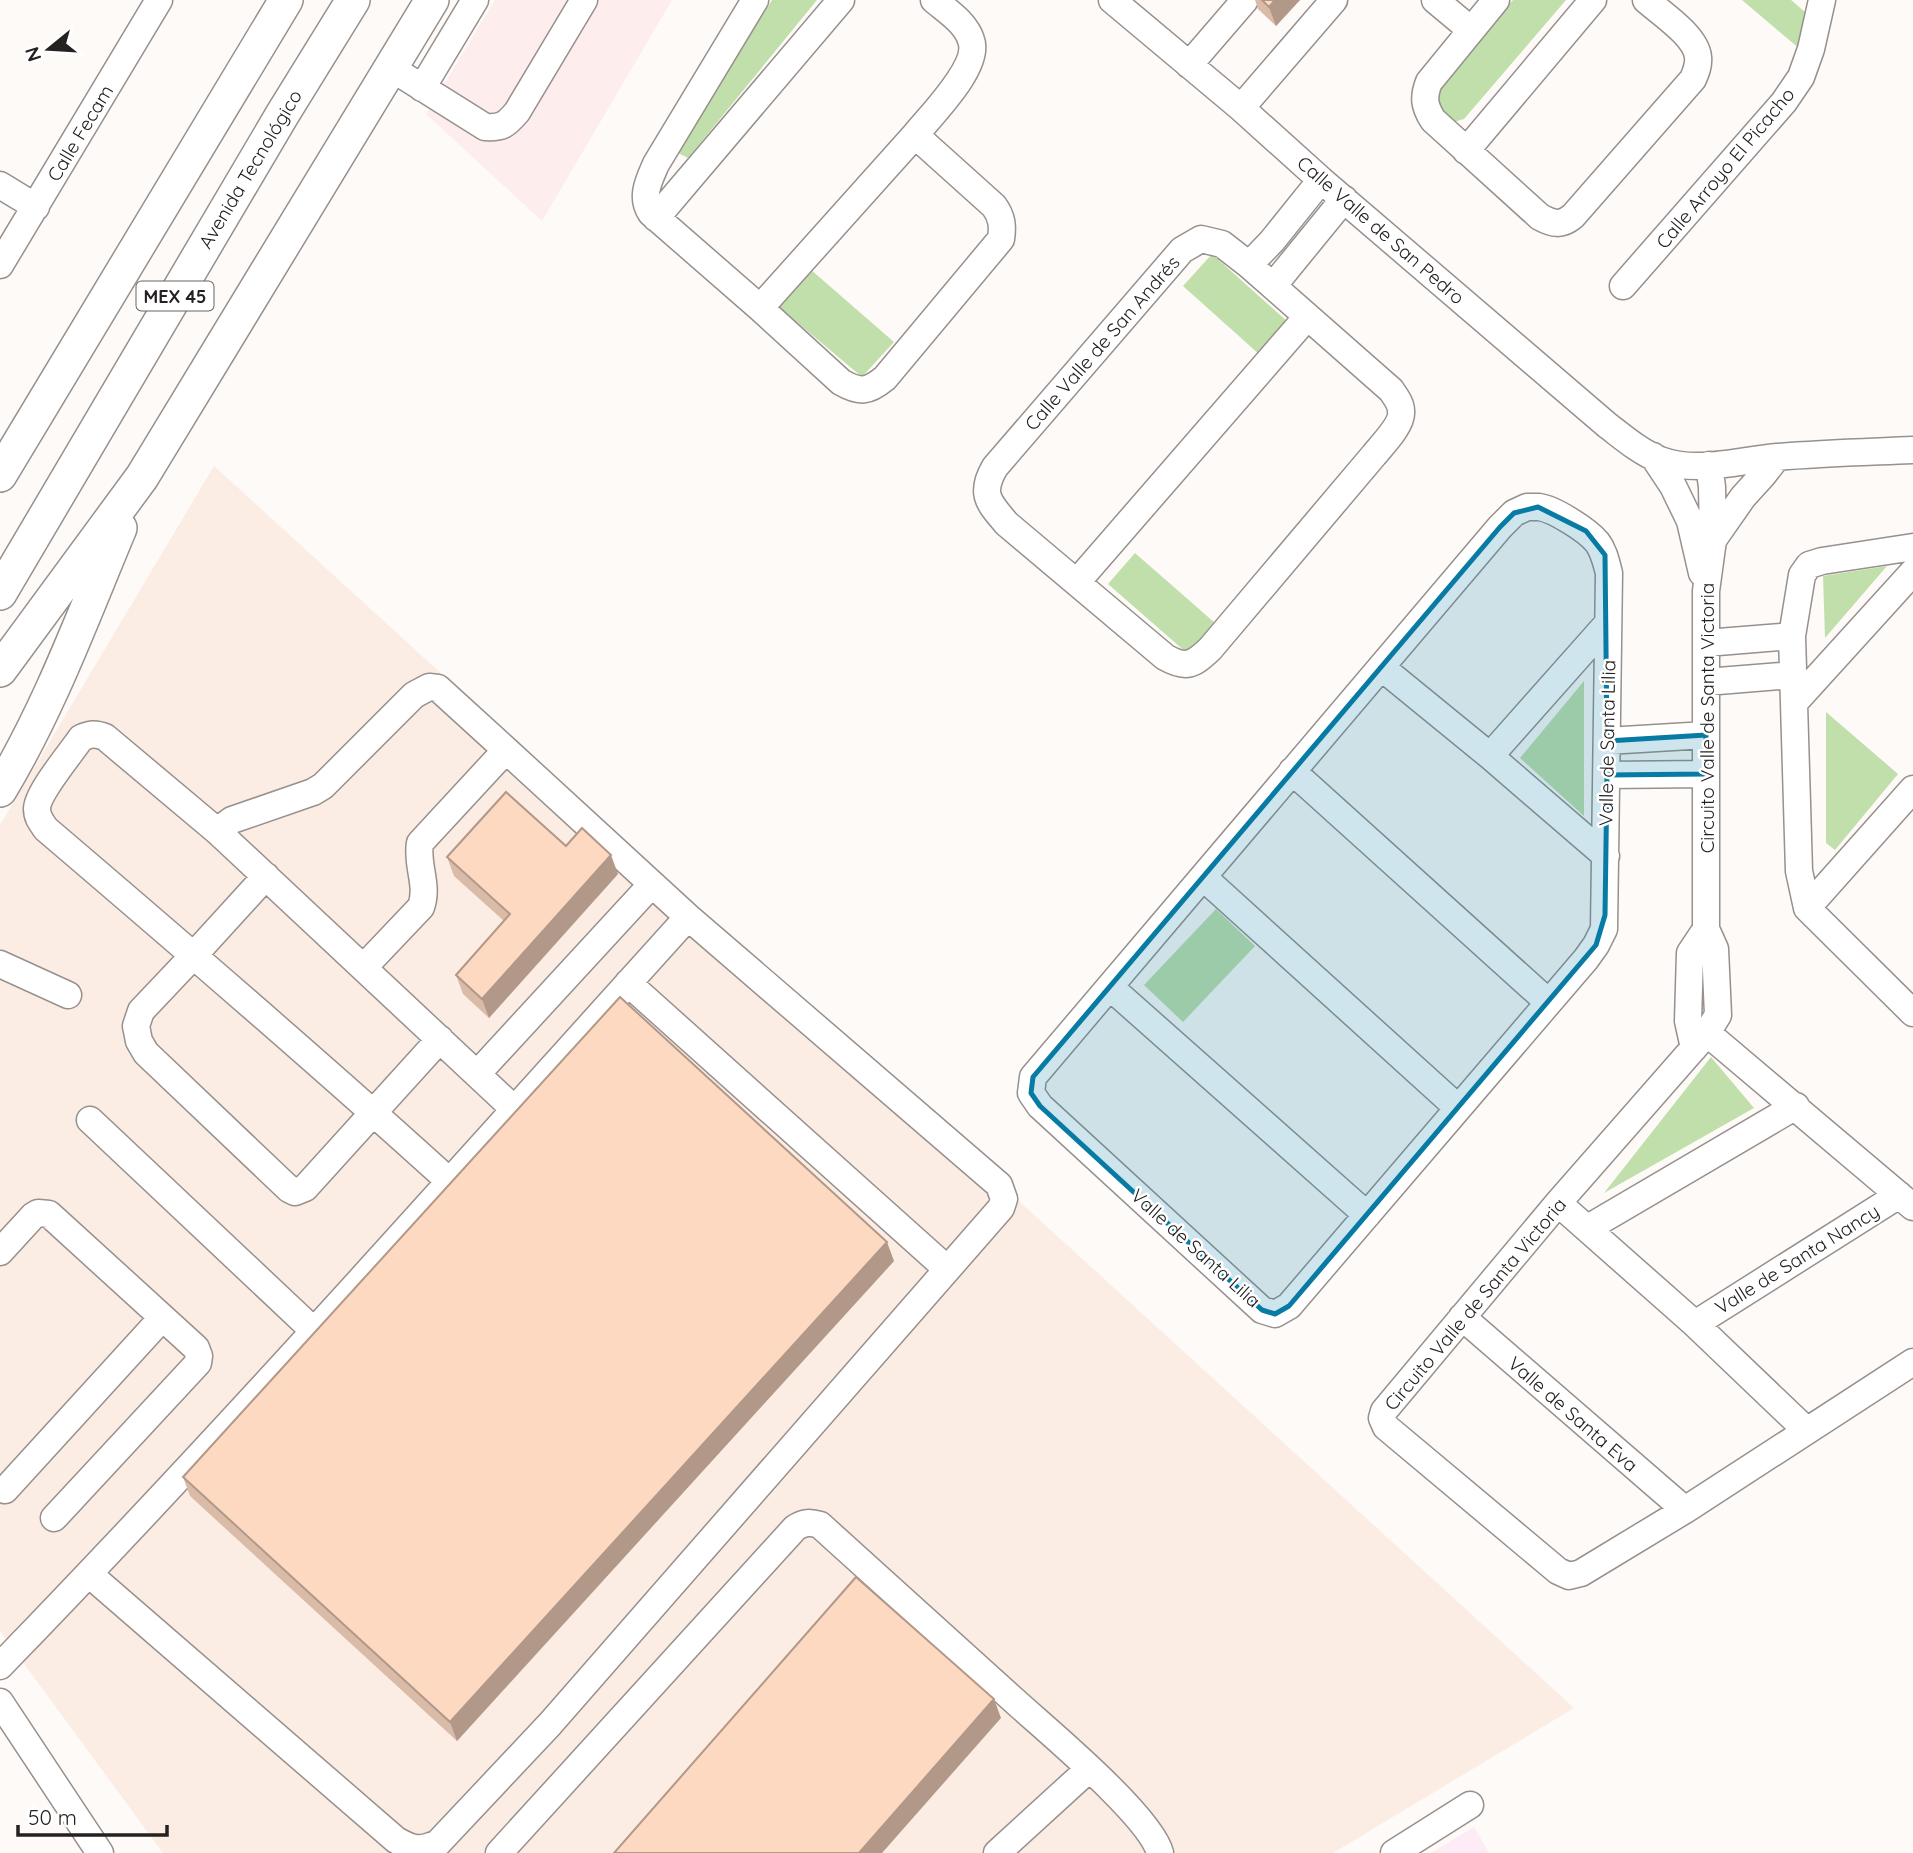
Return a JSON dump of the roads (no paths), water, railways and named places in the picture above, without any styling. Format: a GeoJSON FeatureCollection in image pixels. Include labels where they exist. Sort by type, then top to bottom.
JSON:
{"type":"FeatureCollection","features":[{"type":"Feature","properties":{"kind":"main road","name":"MEX 45"},"geometry":{"type":"LineString","coordinates":[[0,475],[286,0]]}},
{"type":"Feature","properties":{"kind":"main road","name":"Avenida Tecnológico"},"geometry":{"type":"LineString","coordinates":[[0,593],[282,115],[353,0]]}},
{"type":"Feature","properties":{"kind":"main road"},"geometry":{"type":"LineString","coordinates":[[0,670],[142,477],[432,0]]}},
{"type":"Feature","properties":{"kind":"main road"},"geometry":{"type":"LineString","coordinates":[[0,790],[16,764],[52,689],[142,477]]}},
{"type":"Feature","properties":{"kind":"street","name":"Calle Fecam"},"geometry":{"type":"LineString","coordinates":[[0,265],[159,0]]}},
{"type":"Feature","properties":{"kind":"street"},"geometry":{"type":"LineString","coordinates":[[422,88],[475,0]]}},
{"type":"Feature","properties":{"kind":"street"},"geometry":{"type":"LineString","coordinates":[[391,68],[485,127],[495,128],[506,124],[516,112],[584,0]]}},
{"type":"Feature","properties":{"kind":"street"},"geometry":{"type":"LineString","coordinates":[[755,0],[656,164],[649,180],[645,202],[656,218],[841,382],[861,390],[870,389],[885,379],[1001,239],[1003,227],[998,212],[915,135]]}},
{"type":"Feature","properties":{"kind":"street"},"geometry":{"type":"LineString","coordinates":[[656,218],[841,0]]}},
{"type":"Feature","properties":{"kind":"street"},"geometry":{"type":"LineString","coordinates":[[760,308],[915,135],[965,72],[973,52],[972,41],[966,30],[934,0]]}},
{"type":"Feature","properties":{"kind":"street"},"geometry":{"type":"LineString","coordinates":[[1189,65],[1245,0]]}},
{"type":"Feature","properties":{"kind":"street"},"geometry":{"type":"LineString","coordinates":[[1241,108],[1334,0]]}},
{"type":"Feature","properties":{"kind":"street"},"geometry":{"type":"LineString","coordinates":[[1436,0],[1471,30]]}},
{"type":"Feature","properties":{"kind":"street"},"geometry":{"type":"LineString","coordinates":[[1466,150],[1593,0]]}},
{"type":"Feature","properties":{"kind":"street"},"geometry":{"type":"LineString","coordinates":[[1487,3],[1471,30],[1429,82],[1424,102],[1433,120],[1540,217],[1557,224],[1573,216],[1685,90],[1697,70],[1697,50],[1691,40],[1646,0]]}},
{"type":"Feature","properties":{"kind":"street","name":"Calle Arroyo El Picacho"},"geometry":{"type":"LineString","coordinates":[[1623,286],[1796,85],[1811,49],[1822,0]]}},
{"type":"Feature","properties":{"kind":"street","name":"Calle Valle de San Pedro"},"geometry":{"type":"LineString","coordinates":[[1114,1],[1606,425],[1642,451],[1682,465],[1709,465],[1777,457],[1913,450]]}},
{"type":"Feature","properties":{"kind":"street"},"geometry":{"type":"LineString","coordinates":[[1249,265],[1321,180]]}},
{"type":"Feature","properties":{"kind":"street"},"geometry":{"type":"LineString","coordinates":[[0,185],[36,207]]}},
{"type":"Feature","properties":{"kind":"street"},"geometry":{"type":"LineString","coordinates":[[1273,286],[1344,199]]}},
{"type":"Feature","properties":{"kind":"street","name":"Calle Valle de San Andrés"},"geometry":{"type":"LineString","coordinates":[[1201,239],[1222,244],[1273,286],[1391,390],[1401,410],[1401,417],[1374,455],[1210,649],[1193,663],[1175,663],[1001,517],[989,500],[986,489],[989,477],[1182,250],[1201,239]]}},
{"type":"Feature","properties":{"kind":"street"},"geometry":{"type":"LineString","coordinates":[[1077,582],[1307,317]]}},
{"type":"Feature","properties":{"kind":"street","name":"Calle Valle de San Pedro"},"geometry":{"type":"LineString","coordinates":[[1653,456],[1673,486],[1690,521],[1706,591]]}},
{"type":"Feature","properties":{"kind":"street"},"geometry":{"type":"LineString","coordinates":[[1713,540],[1743,497],[1777,457]]}},
{"type":"Feature","properties":{"kind":"street","name":"Circuito Valle de Santa Victoria"},"geometry":{"type":"LineString","coordinates":[[1709,465],[1713,540],[1706,591],[1706,929],[1715,949],[1718,1015],[1701,1041],[1558,1203],[1384,1410],[1382,1418],[1386,1426],[1558,1572],[1569,1576],[1581,1573],[1685,1510],[1913,1362]]}},
{"type":"Feature","properties":{"kind":"street","name":"Valle de Santa Lilia"},"geometry":{"type":"LineString","coordinates":[[1527,507],[1550,511],[1586,531],[1597,541],[1605,555],[1609,573],[1608,623],[1604,929],[1596,945],[1289,1306],[1275,1314],[1262,1310],[1040,1106],[1031,1093],[1033,1077],[1514,513],[1527,507]]}},
{"type":"Feature","properties":{"kind":"street"},"geometry":{"type":"LineString","coordinates":[[1911,1007],[1807,908],[1799,871],[1793,636],[1802,575],[1810,565],[1913,547]]}},
{"type":"Feature","properties":{"kind":"street"},"geometry":{"type":"LineString","coordinates":[[1794,703],[1913,572]]}},
{"type":"Feature","properties":{"kind":"street"},"geometry":{"type":"LineString","coordinates":[[1490,756],[1608,623]]}},
{"type":"Feature","properties":{"kind":"street"},"geometry":{"type":"LineString","coordinates":[[1706,643],[1793,636]]}},
{"type":"Feature","properties":{"kind":"street"},"geometry":{"type":"LineString","coordinates":[[1381,667],[1606,856]]}},
{"type":"Feature","properties":{"kind":"street"},"geometry":{"type":"LineString","coordinates":[[1706,682],[1793,675]]}},
{"type":"Feature","properties":{"kind":"street"},"geometry":{"type":"LineString","coordinates":[[89,1574],[396,1840],[411,1849],[424,1849],[438,1843],[550,1724],[1001,1208],[1004,1199],[999,1185],[688,916],[438,688],[429,687],[414,695],[323,786],[295,799],[232,820],[217,831]]}},
{"type":"Feature","properties":{"kind":"street"},"geometry":{"type":"LineString","coordinates":[[449,1181],[194,955],[46,829],[37,810],[39,798],[81,738],[89,734],[105,737],[217,831],[514,1109]]}},
{"type":"Feature","properties":{"kind":"street"},"geometry":{"type":"LineString","coordinates":[[1607,741],[1706,736]]}},
{"type":"Feature","properties":{"kind":"street"},"geometry":{"type":"LineString","coordinates":[[364,967],[421,907],[425,887],[418,852],[420,843],[506,750]]}},
{"type":"Feature","properties":{"kind":"street"},"geometry":{"type":"LineString","coordinates":[[1293,771],[1548,1002]]}},
{"type":"Feature","properties":{"kind":"street"},"geometry":{"type":"LineString","coordinates":[[1607,775],[1706,774]]}},
{"type":"Feature","properties":{"kind":"street"},"geometry":{"type":"LineString","coordinates":[[1807,908],[1913,789]]}},
{"type":"Feature","properties":{"kind":"street"},"geometry":{"type":"LineString","coordinates":[[266,876],[141,1010],[136,1026],[139,1041],[146,1053],[289,1189],[295,1192],[305,1188],[440,1039]]}},
{"type":"Feature","properties":{"kind":"street"},"geometry":{"type":"LineString","coordinates":[[1203,877],[1458,1108]]}},
{"type":"Feature","properties":{"kind":"street"},"geometry":{"type":"LineString","coordinates":[[477,1074],[652,884]]}},
{"type":"Feature","properties":{"kind":"street"},"geometry":{"type":"LineString","coordinates":[[0,1666],[314,1331],[688,916]]}},
{"type":"Feature","properties":{"kind":"street"},"geometry":{"type":"LineString","coordinates":[[0,964],[68,995]]}},
{"type":"Feature","properties":{"kind":"street"},"geometry":{"type":"LineString","coordinates":[[628,983],[947,1269]]}},
{"type":"Feature","properties":{"kind":"street"},"geometry":{"type":"LineString","coordinates":[[1110,986],[1367,1215]]}},
{"type":"Feature","properties":{"kind":"street"},"geometry":{"type":"LineString","coordinates":[[1701,1041],[1796,1107],[1906,1201]]}},
{"type":"Feature","properties":{"kind":"street"},"geometry":{"type":"LineString","coordinates":[[1588,1228],[1796,1107]]}},
{"type":"Feature","properties":{"kind":"street"},"geometry":{"type":"LineString","coordinates":[[90,1121],[314,1331]]}},
{"type":"Feature","properties":{"kind":"street","name":"Valle de Santa Nancy"},"geometry":{"type":"LineString","coordinates":[[1695,1324],[1906,1201]]}},
{"type":"Feature","properties":{"kind":"street"},"geometry":{"type":"LineString","coordinates":[[1558,1203],[1695,1324],[1806,1430]]}},
{"type":"Feature","properties":{"kind":"street"},"geometry":{"type":"LineString","coordinates":[[0,1252],[33,1216],[38,1213],[48,1214],[196,1348],[199,1356],[198,1363],[54,1518]]}},
{"type":"Feature","properties":{"kind":"street","name":"Valle de Santa Eva"},"geometry":{"type":"LineString","coordinates":[[1462,1317],[1685,1510]]}},
{"type":"Feature","properties":{"kind":"street"},"geometry":{"type":"LineString","coordinates":[[2,1490],[162,1318]]}},
{"type":"Feature","properties":{"kind":"street"},"geometry":{"type":"LineString","coordinates":[[499,1853],[795,1528],[811,1522],[820,1525],[1089,1769],[1143,1824],[1160,1853]]}},
{"type":"Feature","properties":{"kind":"street"},"geometry":{"type":"LineString","coordinates":[[0,1702],[100,1853]]}},
{"type":"Feature","properties":{"kind":"street"},"geometry":{"type":"LineString","coordinates":[[997,1853],[1089,1769]]}},
{"type":"Feature","properties":{"kind":"street"},"geometry":{"type":"LineString","coordinates":[[1395,1853],[1470,1805]]}}]}
